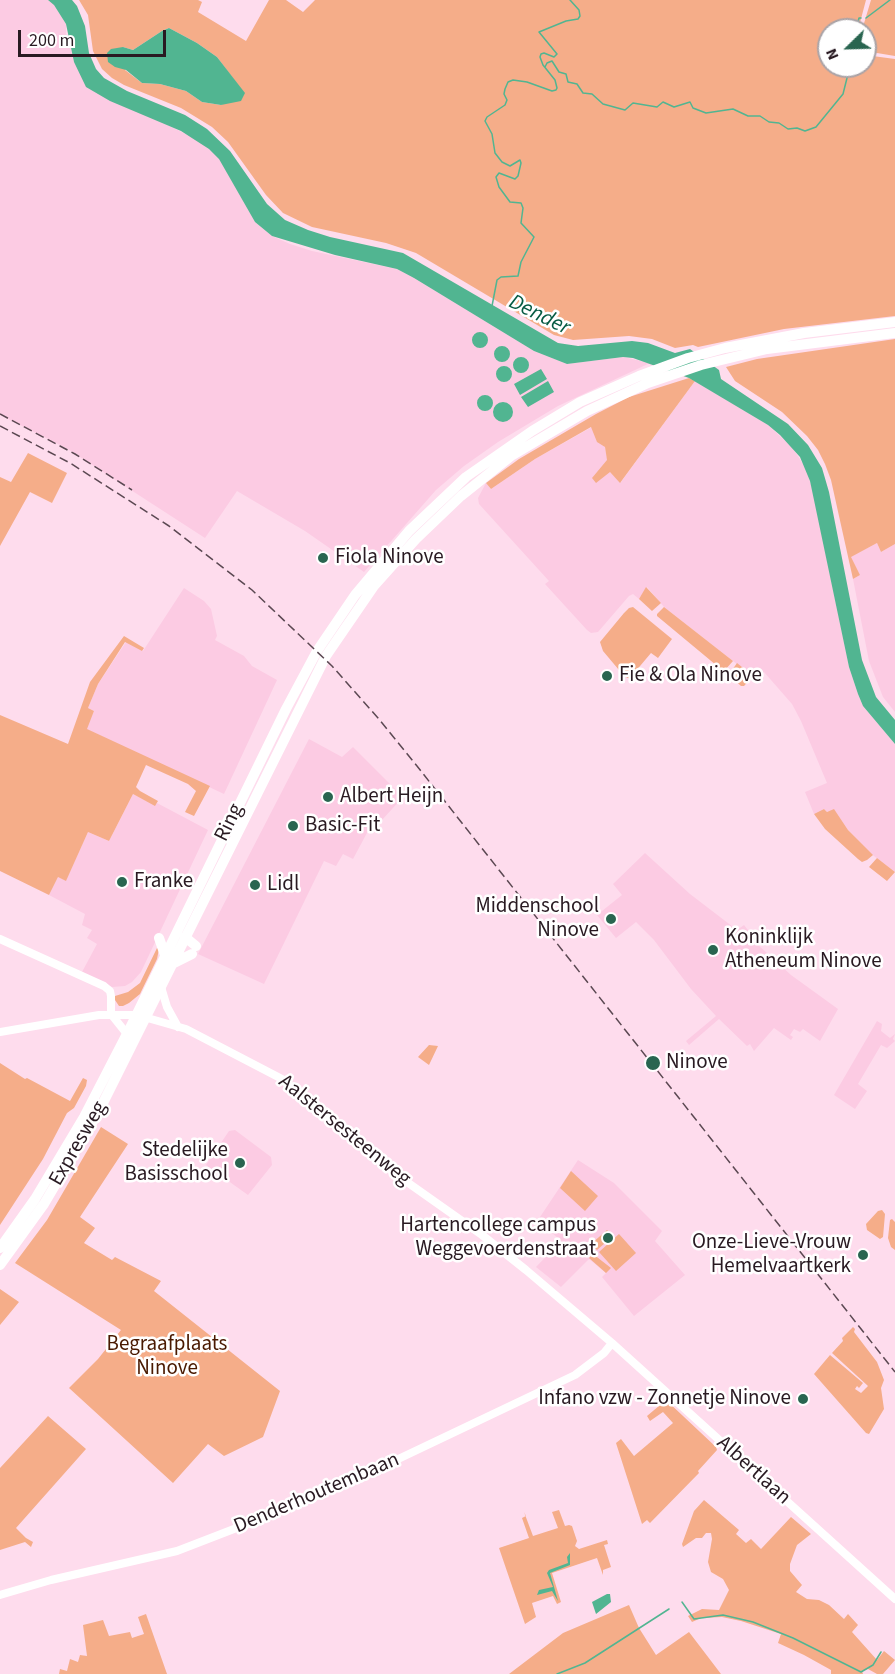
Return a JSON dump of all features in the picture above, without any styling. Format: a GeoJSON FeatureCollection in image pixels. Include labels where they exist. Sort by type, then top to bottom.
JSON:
{"type":"FeatureCollection","features":[{"type":"Feature","properties":{"kind":"highway"},"geometry":{"type":"LineString","coordinates":[[332,637],[355,595],[390,552],[454,488],[489,460],[554,416],[639,376],[695,356],[804,333],[895,322]]}},
{"type":"Feature","properties":{"kind":"highway"},"geometry":{"type":"LineString","coordinates":[[332,637],[374,586],[437,517],[487,473],[547,433],[587,411],[648,384],[701,365],[735,356],[767,349],[895,333]]}},
{"type":"Feature","properties":{"kind":"highway","name":"Ring"},"geometry":{"type":"LineString","coordinates":[[141,1016],[161,987],[169,960],[186,937],[332,637]]}},
{"type":"Feature","properties":{"kind":"highway","name":"Ring"},"geometry":{"type":"LineString","coordinates":[[141,1016],[286,709],[332,637]]}},
{"type":"Feature","properties":{"kind":"highway"},"geometry":{"type":"LineString","coordinates":[[159,938],[169,960],[194,950],[186,937]]}},
{"type":"Feature","properties":{"kind":"highway","name":"Expresweg"},"geometry":{"type":"LineString","coordinates":[[0,1248],[54,1168],[127,1034],[141,1016]]}},
{"type":"Feature","properties":{"kind":"highway","name":"Expresweg"},"geometry":{"type":"LineString","coordinates":[[0,1265],[23,1235],[63,1173],[99,1111],[141,1016]]}},
{"type":"Feature","properties":{"kind":"main road"},"geometry":{"type":"LineString","coordinates":[[0,939],[104,986],[110,991],[111,1014],[127,1034]]}},
{"type":"Feature","properties":{"kind":"main road"},"geometry":{"type":"LineString","coordinates":[[161,987],[166,1007],[178,1027]]}},
{"type":"Feature","properties":{"kind":"main road","name":"Aalstersesteenweg"},"geometry":{"type":"LineString","coordinates":[[0,1032],[111,1014],[141,1016],[178,1027],[247,1060],[297,1090],[388,1168],[526,1270],[612,1343]]}},
{"type":"Feature","properties":{"kind":"main road","name":"Denderhoutembaan"},"geometry":{"type":"LineString","coordinates":[[0,1595],[51,1580],[177,1551],[296,1505],[373,1472],[575,1375],[604,1353],[612,1343]]}},
{"type":"Feature","properties":{"kind":"main road","name":"Albertlaan"},"geometry":{"type":"LineString","coordinates":[[612,1343],[895,1599]]}},
{"type":"Feature","properties":{"kind":"shaded area"},"geometry":{"type":"Polygon","coordinates":[[[0,0],[48,0],[53,3],[66,24],[66,34],[74,62],[149,116],[194,138],[209,149],[219,158],[255,222],[272,236],[312,251],[397,269],[534,351],[567,364],[623,357],[650,363],[558,406],[498,442],[464,466],[436,490],[364,572],[305,531],[237,491],[205,538],[66,448],[0,415],[0,0]]]}},
{"type":"Feature","properties":{"kind":"shaded area"},"geometry":{"type":"Polygon","coordinates":[[[48,0],[72,0],[77,6],[85,26],[89,53],[96,69],[104,78],[127,91],[185,115],[207,129],[230,151],[267,204],[285,220],[330,237],[403,253],[558,343],[578,346],[632,341],[648,343],[675,353],[690,349],[719,370],[721,379],[788,424],[808,445],[822,468],[829,492],[862,660],[876,697],[895,720],[895,744],[863,706],[858,694],[849,667],[810,481],[800,457],[780,435],[768,425],[689,378],[633,358],[623,357],[567,364],[534,351],[397,269],[335,255],[272,236],[255,222],[219,159],[209,149],[181,131],[110,101],[86,87],[74,62],[66,24],[48,0]]]}},
{"type":"Feature","properties":{"kind":"shaded area"},"geometry":{"type":"Polygon","coordinates":[[[169,28],[217,57],[245,93],[241,101],[221,105],[202,102],[186,91],[160,84],[142,83],[126,70],[108,62],[107,53],[111,49],[123,47],[133,50],[169,28]]]}},
{"type":"Feature","properties":{"kind":"shaded area"},"geometry":{"type":"Polygon","coordinates":[[[480,332],[488,340],[480,348],[472,340],[480,332]]]}},
{"type":"Feature","properties":{"kind":"shaded area"},"geometry":{"type":"Polygon","coordinates":[[[502,346],[510,354],[502,362],[494,354],[502,346]]]}},
{"type":"Feature","properties":{"kind":"shaded area"},"geometry":{"type":"Polygon","coordinates":[[[521,357],[529,365],[521,373],[513,365],[521,357]]]}},
{"type":"Feature","properties":{"kind":"shaded area"},"geometry":{"type":"Polygon","coordinates":[[[504,366],[512,374],[504,382],[496,374],[504,366]]]}},
{"type":"Feature","properties":{"kind":"shaded area"},"geometry":{"type":"Polygon","coordinates":[[[541,369],[547,379],[520,395],[514,384],[541,369]]]}},
{"type":"Feature","properties":{"kind":"shaded area"},"geometry":{"type":"Polygon","coordinates":[[[548,381],[554,392],[528,407],[521,397],[548,381]]]}},
{"type":"Feature","properties":{"kind":"shaded area"},"geometry":{"type":"Polygon","coordinates":[[[695,381],[768,425],[792,447],[807,470],[849,667],[863,706],[895,744],[895,872],[870,853],[848,830],[834,810],[827,812],[824,809],[814,814],[805,792],[827,783],[792,704],[764,672],[756,679],[664,607],[647,587],[639,599],[633,594],[629,596],[598,632],[591,633],[545,584],[549,581],[479,504],[478,498],[486,483],[491,489],[535,459],[592,427],[605,447],[610,472],[621,482],[695,381]]]}},
{"type":"Feature","properties":{"kind":"shaded area"},"geometry":{"type":"Polygon","coordinates":[[[485,395],[493,403],[485,411],[477,403],[485,395]]]}},
{"type":"Feature","properties":{"kind":"shaded area"},"geometry":{"type":"Polygon","coordinates":[[[499,402],[507,402],[513,408],[513,416],[507,422],[499,422],[493,416],[493,408],[499,402]]]}},
{"type":"Feature","properties":{"kind":"shaded area"},"geometry":{"type":"Polygon","coordinates":[[[877,543],[881,552],[895,544],[895,712],[883,697],[869,661],[853,579],[860,575],[850,557],[877,543]]]}},
{"type":"Feature","properties":{"kind":"shaded area"},"geometry":{"type":"Polygon","coordinates":[[[184,588],[204,601],[211,609],[217,636],[215,640],[244,656],[252,666],[277,680],[224,794],[86,729],[94,711],[88,708],[98,684],[126,642],[143,651],[184,588]]]}},
{"type":"Feature","properties":{"kind":"shaded area"},"geometry":{"type":"Polygon","coordinates":[[[309,739],[342,757],[353,747],[403,797],[371,832],[368,831],[353,859],[343,854],[336,866],[324,861],[264,984],[198,954],[309,739]]]}},
{"type":"Feature","properties":{"kind":"shaded area"},"geometry":{"type":"Polygon","coordinates":[[[133,794],[155,805],[157,803],[208,830],[141,972],[125,986],[112,987],[82,972],[97,944],[87,938],[92,930],[82,925],[85,914],[49,895],[58,877],[66,880],[88,832],[109,841],[133,794]]]}},
{"type":"Feature","properties":{"kind":"shaded area","name":"Koninklijk Atheneum Ninove"},"geometry":{"type":"Polygon","coordinates":[[[645,853],[690,894],[737,930],[744,925],[751,934],[749,937],[791,975],[838,1009],[820,1041],[803,1029],[800,1032],[794,1029],[790,1035],[793,1037],[791,1040],[774,1028],[754,1051],[750,1044],[747,1046],[719,1019],[689,1045],[686,1041],[716,1016],[691,989],[654,940],[636,922],[616,938],[597,915],[622,895],[613,884],[645,853]]]}},
{"type":"Feature","properties":{"kind":"shaded area"},"geometry":{"type":"Polygon","coordinates":[[[877,1021],[882,1024],[881,1031],[890,1038],[895,1034],[893,1039],[895,1041],[887,1048],[881,1045],[858,1084],[867,1091],[855,1109],[834,1095],[877,1021]]]}},
{"type":"Feature","properties":{"kind":"shaded area","name":"Stedelijke Basisschool"},"geometry":{"type":"Polygon","coordinates":[[[235,1130],[271,1157],[272,1165],[248,1195],[206,1165],[229,1131],[235,1130]]]}},
{"type":"Feature","properties":{"kind":"shaded area","name":"Hartencollege campus Weggevoerdenstraat"},"geometry":{"type":"Polygon","coordinates":[[[578,1160],[614,1183],[662,1231],[655,1241],[685,1275],[634,1316],[602,1277],[606,1273],[589,1259],[561,1287],[536,1267],[561,1241],[538,1220],[578,1160]]]}},
{"type":"Feature","properties":{"kind":"shaded area"},"geometry":{"type":"Polygon","coordinates":[[[570,1553],[570,1565],[550,1573],[558,1601],[552,1591],[537,1595],[539,1590],[553,1587],[547,1573],[549,1570],[568,1563],[567,1557],[570,1553]]]}},
{"type":"Feature","properties":{"kind":"shaded area"},"geometry":{"type":"Polygon","coordinates":[[[610,1594],[611,1602],[596,1614],[592,1602],[610,1594]]]}},
{"type":"Feature","properties":{"kind":"green space"},"geometry":{"type":"Polygon","coordinates":[[[79,0],[198,0],[202,2],[198,12],[246,41],[269,0],[286,0],[303,12],[315,0],[866,0],[861,18],[817,18],[817,78],[877,78],[877,57],[895,59],[895,316],[784,329],[698,347],[693,345],[675,348],[652,339],[629,336],[573,340],[554,335],[416,253],[386,243],[312,227],[283,213],[266,195],[228,142],[212,127],[181,108],[112,78],[102,69],[93,51],[88,15],[79,0]],[[169,28],[133,50],[123,47],[125,70],[142,83],[160,84],[186,91],[202,102],[221,105],[244,93],[217,57],[169,28]]]}},
{"type":"Feature","properties":{"kind":"green space"},"geometry":{"type":"Polygon","coordinates":[[[871,0],[895,0],[895,56],[877,53],[877,18],[866,18],[871,0]]]}},
{"type":"Feature","properties":{"kind":"green space"},"geometry":{"type":"Polygon","coordinates":[[[895,339],[895,544],[881,552],[877,543],[851,557],[860,575],[853,579],[831,480],[818,450],[782,412],[735,381],[726,367],[757,359],[895,339]]]}},
{"type":"Feature","properties":{"kind":"green space"},"geometry":{"type":"Polygon","coordinates":[[[689,378],[695,381],[620,483],[610,472],[596,483],[592,478],[607,460],[605,447],[597,442],[591,427],[535,459],[491,489],[486,483],[519,459],[596,414],[629,397],[689,378]]]}},
{"type":"Feature","properties":{"kind":"green space"},"geometry":{"type":"Polygon","coordinates":[[[28,453],[67,473],[52,503],[30,492],[0,546],[0,477],[11,482],[28,453]]]}},
{"type":"Feature","properties":{"kind":"green space"},"geometry":{"type":"Polygon","coordinates":[[[646,587],[661,603],[652,611],[639,599],[646,587]]]}},
{"type":"Feature","properties":{"kind":"green space"},"geometry":{"type":"Polygon","coordinates":[[[633,607],[672,639],[658,658],[651,653],[635,672],[632,680],[624,676],[603,651],[600,642],[624,613],[633,607]]]}},
{"type":"Feature","properties":{"kind":"green space"},"geometry":{"type":"Polygon","coordinates":[[[664,607],[733,661],[725,670],[722,670],[657,616],[664,607]]]}},
{"type":"Feature","properties":{"kind":"green space"},"geometry":{"type":"Polygon","coordinates":[[[124,636],[144,648],[142,651],[125,642],[98,684],[88,708],[94,711],[87,729],[210,786],[194,816],[185,812],[196,791],[188,784],[146,765],[136,787],[158,801],[155,806],[133,794],[109,841],[88,832],[66,881],[58,877],[49,895],[0,871],[0,715],[68,744],[90,682],[124,636]]]}},
{"type":"Feature","properties":{"kind":"green space"},"geometry":{"type":"Polygon","coordinates":[[[737,663],[753,676],[744,686],[730,676],[737,663]]]}},
{"type":"Feature","properties":{"kind":"green space"},"geometry":{"type":"Polygon","coordinates":[[[824,809],[827,812],[834,809],[848,830],[873,855],[862,862],[825,829],[814,814],[824,809]]]}},
{"type":"Feature","properties":{"kind":"green space"},"geometry":{"type":"Polygon","coordinates":[[[877,858],[895,872],[887,881],[869,867],[877,858]]]}},
{"type":"Feature","properties":{"kind":"green space"},"geometry":{"type":"Polygon","coordinates":[[[157,948],[159,949],[157,959],[140,994],[129,1003],[119,1006],[115,996],[128,992],[140,983],[157,948]]]}},
{"type":"Feature","properties":{"kind":"green space"},"geometry":{"type":"Polygon","coordinates":[[[429,1045],[438,1046],[429,1065],[418,1057],[429,1045]]]}},
{"type":"Feature","properties":{"kind":"green space"},"geometry":{"type":"Polygon","coordinates":[[[0,1063],[25,1079],[70,1101],[83,1078],[87,1080],[74,1108],[67,1113],[43,1159],[0,1225],[0,1063]]]}},
{"type":"Feature","properties":{"kind":"green space","name":"Begraafplaats Ninove"},"geometry":{"type":"Polygon","coordinates":[[[101,1127],[128,1144],[80,1217],[95,1228],[84,1243],[112,1260],[115,1257],[161,1281],[154,1291],[280,1391],[263,1437],[224,1456],[208,1444],[173,1483],[69,1388],[98,1359],[121,1330],[15,1263],[47,1220],[101,1127]]]}},
{"type":"Feature","properties":{"kind":"green space"},"geometry":{"type":"Polygon","coordinates":[[[571,1171],[598,1196],[585,1211],[560,1188],[571,1171]]]}},
{"type":"Feature","properties":{"kind":"green space"},"geometry":{"type":"Polygon","coordinates":[[[882,1210],[885,1214],[883,1237],[880,1239],[867,1230],[866,1224],[878,1211],[882,1210]]]}},
{"type":"Feature","properties":{"kind":"green space"},"geometry":{"type":"Polygon","coordinates":[[[892,1219],[895,1222],[895,1250],[891,1247],[888,1238],[892,1219]]]}},
{"type":"Feature","properties":{"kind":"green space"},"geometry":{"type":"Polygon","coordinates":[[[607,1230],[613,1236],[597,1250],[591,1244],[607,1230]]]}},
{"type":"Feature","properties":{"kind":"green space"},"geometry":{"type":"Polygon","coordinates":[[[619,1234],[636,1253],[616,1271],[599,1252],[619,1234]]]}},
{"type":"Feature","properties":{"kind":"green space"},"geometry":{"type":"Polygon","coordinates":[[[593,1254],[611,1268],[606,1273],[589,1258],[593,1254]]]}},
{"type":"Feature","properties":{"kind":"green space"},"geometry":{"type":"Polygon","coordinates":[[[0,1289],[19,1302],[0,1325],[0,1289]]]}},
{"type":"Feature","properties":{"kind":"green space"},"geometry":{"type":"Polygon","coordinates":[[[853,1327],[854,1332],[877,1362],[884,1380],[881,1388],[884,1409],[869,1434],[814,1374],[830,1355],[863,1383],[855,1389],[861,1393],[868,1386],[832,1353],[853,1327]]]}},
{"type":"Feature","properties":{"kind":"green space"},"geometry":{"type":"Polygon","coordinates":[[[666,1400],[717,1450],[698,1471],[699,1473],[650,1523],[647,1520],[642,1524],[616,1443],[621,1439],[634,1456],[673,1423],[663,1412],[650,1421],[647,1416],[666,1400]]]}},
{"type":"Feature","properties":{"kind":"green space"},"geometry":{"type":"Polygon","coordinates":[[[48,1416],[86,1449],[16,1528],[33,1542],[31,1547],[25,1542],[0,1550],[0,1468],[48,1416]]]}},
{"type":"Feature","properties":{"kind":"green space"},"geometry":{"type":"Polygon","coordinates":[[[704,1500],[739,1530],[736,1534],[746,1543],[751,1539],[761,1549],[791,1517],[811,1534],[797,1545],[790,1564],[790,1571],[802,1585],[796,1592],[807,1599],[819,1600],[829,1605],[844,1619],[848,1614],[858,1625],[852,1632],[877,1660],[884,1651],[895,1660],[883,1674],[877,1674],[868,1669],[862,1671],[863,1674],[831,1674],[831,1670],[778,1643],[781,1634],[741,1621],[722,1617],[701,1618],[692,1622],[688,1616],[702,1609],[719,1610],[729,1590],[723,1579],[711,1572],[708,1562],[711,1533],[706,1533],[702,1538],[696,1538],[683,1547],[682,1544],[694,1511],[704,1500]]]}},
{"type":"Feature","properties":{"kind":"green space"},"geometry":{"type":"Polygon","coordinates":[[[559,1510],[565,1526],[572,1526],[577,1541],[575,1546],[579,1549],[607,1540],[608,1544],[604,1545],[611,1567],[603,1570],[603,1575],[597,1558],[552,1573],[561,1602],[557,1604],[553,1596],[532,1603],[536,1617],[525,1624],[499,1548],[529,1538],[522,1518],[526,1516],[533,1536],[558,1528],[552,1512],[559,1510]]]}},
{"type":"Feature","properties":{"kind":"green space"},"geometry":{"type":"Polygon","coordinates":[[[629,1605],[639,1628],[656,1655],[689,1632],[721,1674],[509,1674],[563,1633],[629,1605]]]}},
{"type":"Feature","properties":{"kind":"green space"},"geometry":{"type":"Polygon","coordinates":[[[146,1614],[167,1674],[59,1674],[60,1669],[67,1671],[70,1659],[78,1662],[80,1655],[87,1656],[83,1625],[103,1620],[109,1636],[130,1632],[132,1638],[144,1634],[138,1617],[146,1614]]]}},
{"type":"Feature","properties":{"kind":"waterway"},"geometry":{"type":"LineString","coordinates":[[492,306],[497,280],[501,277],[518,276],[521,262],[534,237],[521,223],[523,208],[521,203],[510,202],[499,187],[496,177],[499,173],[515,179],[518,176],[520,160],[510,166],[502,162],[495,153],[492,134],[485,121],[487,117],[505,105],[507,100],[504,94],[508,82],[513,80],[527,82],[552,91],[556,90],[555,80],[543,65],[540,57],[544,53],[554,57],[557,54],[539,32],[566,21],[578,19],[579,10],[570,0]]}},
{"type":"Feature","properties":{"kind":"waterway"},"geometry":{"type":"LineString","coordinates":[[866,18],[890,0]]}},
{"type":"Feature","properties":{"kind":"waterway"},"geometry":{"type":"LineString","coordinates":[[545,67],[552,61],[559,72],[566,74],[568,82],[577,84],[583,93],[592,94],[603,104],[625,110],[633,103],[657,107],[663,102],[674,107],[690,102],[693,108],[706,113],[733,109],[748,116],[760,116],[788,129],[797,128],[805,131],[816,127],[843,94],[847,78]]}},
{"type":"Feature","properties":{"kind":"waterway"},"geometry":{"type":"LineString","coordinates":[[682,1602],[694,1619],[723,1615],[753,1622],[793,1638],[861,1672],[873,1665],[881,1652]]}},
{"type":"Feature","properties":{"kind":"waterway"},"geometry":{"type":"LineString","coordinates":[[557,1674],[585,1663],[669,1609]]}},
{"type":"Feature","properties":{"kind":"railway"},"geometry":{"type":"LineString","coordinates":[[0,414],[75,454],[132,490]]}},
{"type":"Feature","properties":{"kind":"railway"},"geometry":{"type":"LineString","coordinates":[[0,426],[70,463],[169,526],[252,590],[332,666],[417,766],[895,1372]]}},
{"type":"Feature","properties":{"kind":"place","name":"Fiola Ninove"},"geometry":{"type":"Point","coordinates":[323,558]}},
{"type":"Feature","properties":{"kind":"place","name":"Fie & Ola Ninove"},"geometry":{"type":"Point","coordinates":[607,676]}},
{"type":"Feature","properties":{"kind":"place","name":"Albert Heijn"},"geometry":{"type":"Point","coordinates":[328,797]}},
{"type":"Feature","properties":{"kind":"place","name":"Basic-Fit"},"geometry":{"type":"Point","coordinates":[293,826]}},
{"type":"Feature","properties":{"kind":"place","name":"Franke"},"geometry":{"type":"Point","coordinates":[122,882]}},
{"type":"Feature","properties":{"kind":"place","name":"Lidl"},"geometry":{"type":"Point","coordinates":[255,885]}},
{"type":"Feature","properties":{"kind":"place","name":"Middenschool Ninove"},"geometry":{"type":"Point","coordinates":[611,919]}},
{"type":"Feature","properties":{"kind":"place","name":"Koninklijk Atheneum Ninove"},"geometry":{"type":"Point","coordinates":[713,950]}},
{"type":"Feature","properties":{"kind":"place","name":"Ninove"},"geometry":{"type":"Point","coordinates":[653,1063]}},
{"type":"Feature","properties":{"kind":"place","name":"Stedelijke Basisschool"},"geometry":{"type":"Point","coordinates":[240,1163]}},
{"type":"Feature","properties":{"kind":"place","name":"Hartencollege campus Weggevoerdenstraat"},"geometry":{"type":"Point","coordinates":[608,1238]}},
{"type":"Feature","properties":{"kind":"place","name":"Onze-Lieve-Vrouw Hemelvaartkerk"},"geometry":{"type":"Point","coordinates":[863,1255]}},
{"type":"Feature","properties":{"kind":"place","name":"Infano vzw - Zonnetje Ninove"},"geometry":{"type":"Point","coordinates":[803,1399]}},
{"type":"Feature","properties":{"kind":"water label","name":"Dender"},"geometry":{"type":"Point","coordinates":[539,316]}}]}
